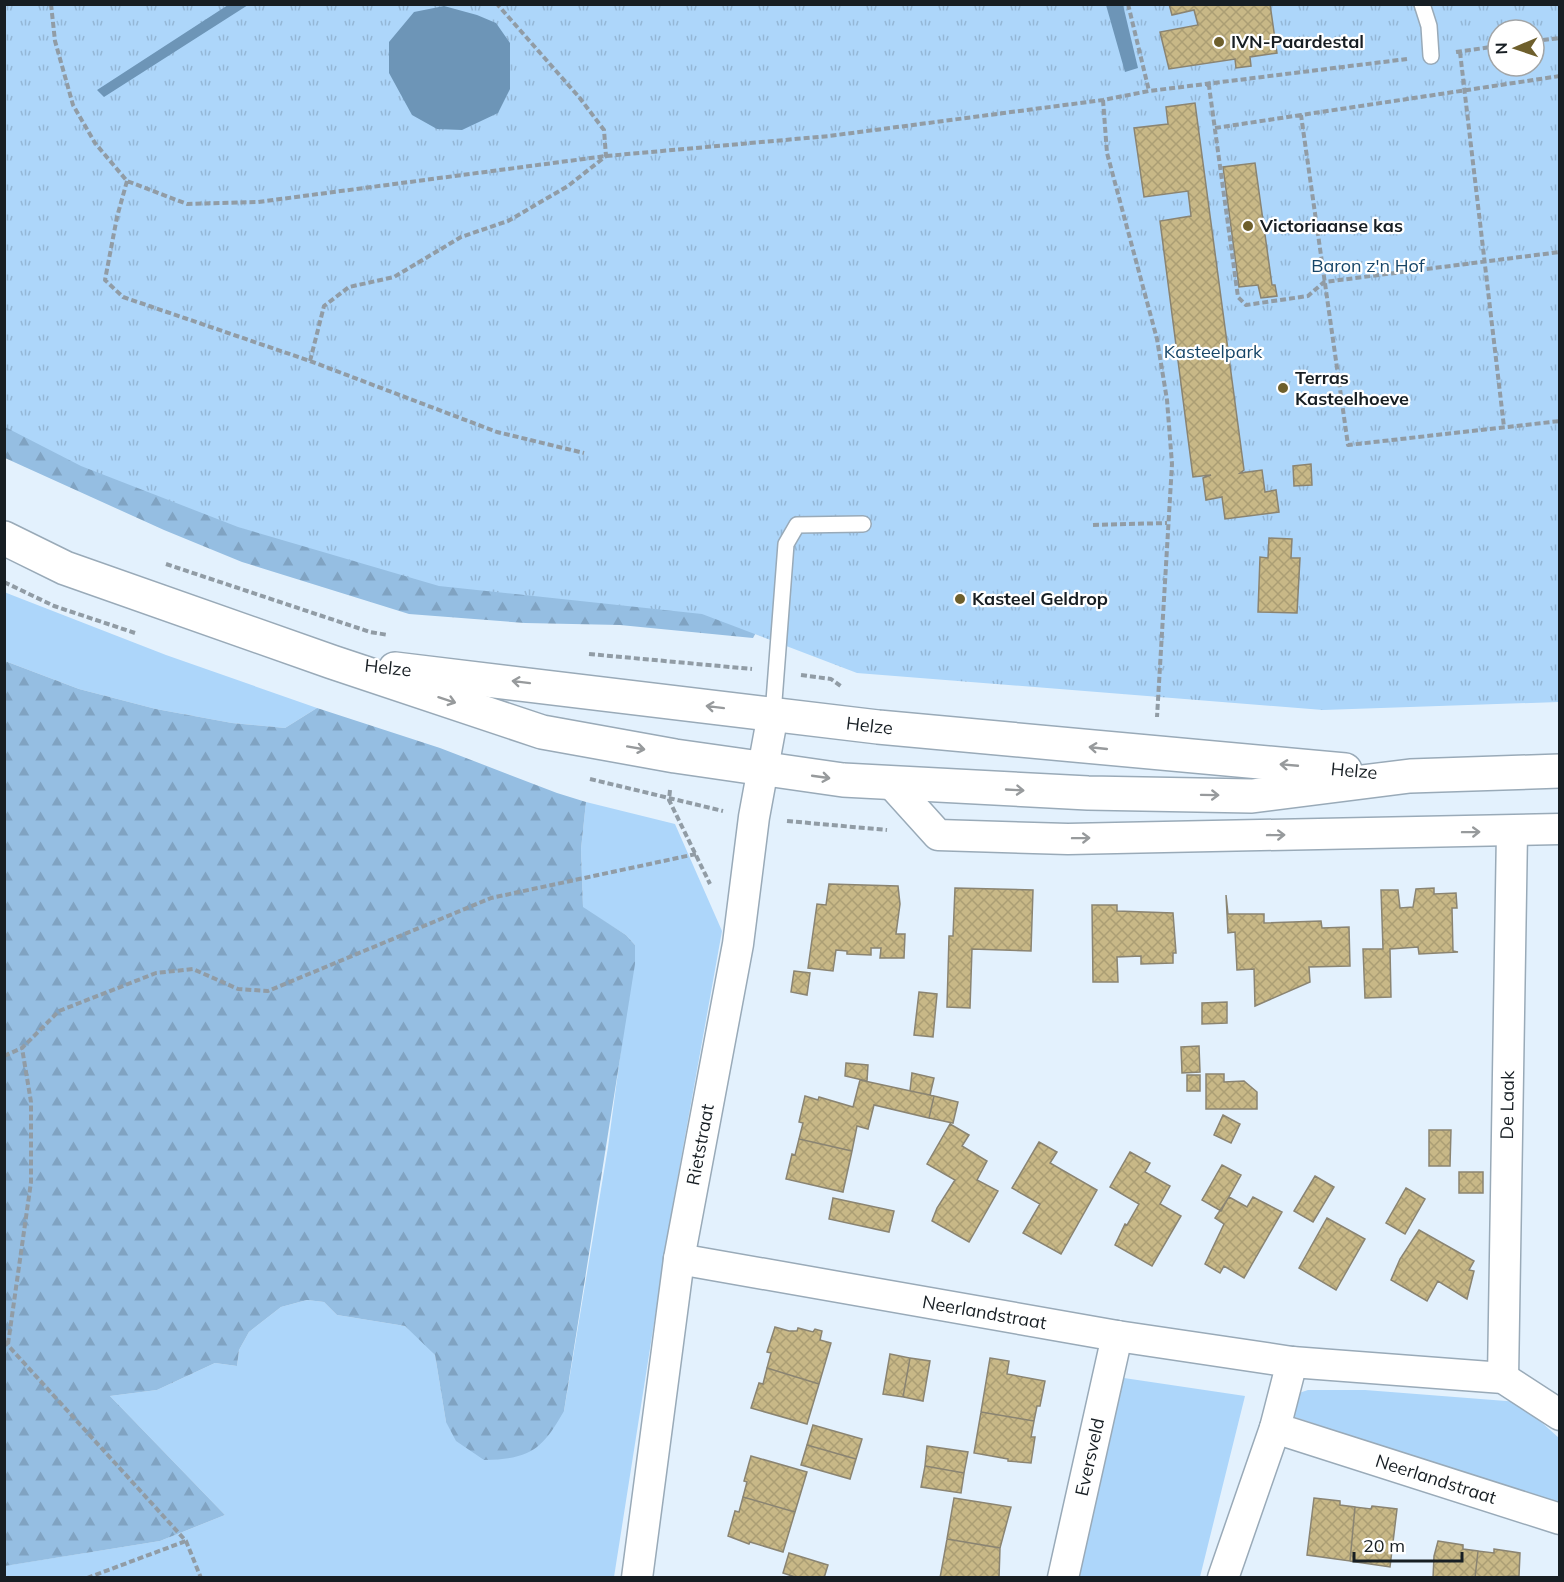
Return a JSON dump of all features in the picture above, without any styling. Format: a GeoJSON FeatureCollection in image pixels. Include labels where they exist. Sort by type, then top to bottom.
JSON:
{"type":"FeatureCollection","features":[{"type":"Feature","properties":{"kind":"main road","name":"Helze"},"geometry":{"type":"LineString","coordinates":[[4,538],[65,568],[332,662],[542,732],[843,780],[1088,794],[1252,796],[1410,776],[1560,771]]}},
{"type":"Feature","properties":{"kind":"main road","name":"Helze"},"geometry":{"type":"LineString","coordinates":[[332,662],[482,677],[773,714],[1017,740],[1410,776]]}},
{"type":"Feature","properties":{"kind":"street","name":"Rietstraat"},"geometry":{"type":"LineString","coordinates":[[637,1578],[679,1259],[738,944],[754,818],[773,714]]}},
{"type":"Feature","properties":{"kind":"street"},"geometry":{"type":"LineString","coordinates":[[891,783],[938,835],[1068,839],[1560,829]]}},
{"type":"Feature","properties":{"kind":"street","name":"De Laak"},"geometry":{"type":"LineString","coordinates":[[1503,1378],[1512,831]]}},
{"type":"Feature","properties":{"kind":"street","name":"Neerlandstraat"},"geometry":{"type":"LineString","coordinates":[[679,1259],[1117,1336],[1292,1362],[1503,1378],[1560,1415]]}},
{"type":"Feature","properties":{"kind":"street","name":"Eversveld"},"geometry":{"type":"LineString","coordinates":[[1063,1578],[1117,1336]]}},
{"type":"Feature","properties":{"kind":"street"},"geometry":{"type":"LineString","coordinates":[[1223,1578],[1275,1428],[1292,1362]]}},
{"type":"Feature","properties":{"kind":"street","name":"Neerlandstraat"},"geometry":{"type":"LineString","coordinates":[[1275,1428],[1560,1519]]}},
{"type":"Feature","properties":{"kind":"lane"},"geometry":{"type":"LineString","coordinates":[[1422,4],[1429,26],[1431,56]]}},
{"type":"Feature","properties":{"kind":"lane"},"geometry":{"type":"LineString","coordinates":[[773,714],[786,544],[797,525],[863,524]]}},
{"type":"Feature","properties":{"kind":"path"},"geometry":{"type":"LineString","coordinates":[[51,4],[55,41],[73,105],[95,143],[127,181],[187,204],[258,202],[606,156],[829,136],[1103,100],[1149,91],[1486,48]]}},
{"type":"Feature","properties":{"kind":"path"},"geometry":{"type":"LineString","coordinates":[[497,4],[579,97],[604,130],[606,156]]}},
{"type":"Feature","properties":{"kind":"path"},"geometry":{"type":"LineString","coordinates":[[1128,4],[1149,91]]}},
{"type":"Feature","properties":{"kind":"path"},"geometry":{"type":"LineString","coordinates":[[1460,52],[1504,427]]}},
{"type":"Feature","properties":{"kind":"path"},"geometry":{"type":"LineString","coordinates":[[1215,128],[1560,76]]}},
{"type":"Feature","properties":{"kind":"path"},"geometry":{"type":"LineString","coordinates":[[1206,85],[1209,86],[1238,297],[1246,305],[1308,296],[1325,282],[1560,252]]}},
{"type":"Feature","properties":{"kind":"path"},"geometry":{"type":"LineString","coordinates":[[1103,100],[1107,153],[1157,339],[1167,400],[1173,464],[1167,523],[1157,721]]}},
{"type":"Feature","properties":{"kind":"path"},"geometry":{"type":"LineString","coordinates":[[1301,115],[1348,445],[1560,421]]}},
{"type":"Feature","properties":{"kind":"path"},"geometry":{"type":"LineString","coordinates":[[310,362],[324,306],[349,287],[394,277],[461,237],[508,221],[568,186],[606,156]]}},
{"type":"Feature","properties":{"kind":"path"},"geometry":{"type":"LineString","coordinates":[[127,181],[117,217],[105,280],[123,297],[310,362],[497,432],[584,453]]}},
{"type":"Feature","properties":{"kind":"path"},"geometry":{"type":"LineString","coordinates":[[1093,525],[1167,523]]}},
{"type":"Feature","properties":{"kind":"path","name":"Helze"},"geometry":{"type":"LineString","coordinates":[[160,561],[370,632],[392,635]]}},
{"type":"Feature","properties":{"kind":"path"},"geometry":{"type":"LineString","coordinates":[[584,654],[687,661]]}},
{"type":"Feature","properties":{"kind":"path"},"geometry":{"type":"LineString","coordinates":[[4,1056],[22,1048],[59,1011],[156,973],[193,969],[238,990],[268,991],[491,898],[696,854],[669,800],[754,818]]}},
{"type":"Feature","properties":{"kind":"path"},"geometry":{"type":"LineString","coordinates":[[788,821],[838,825]]}},
{"type":"Feature","properties":{"kind":"path"},"geometry":{"type":"LineString","coordinates":[[22,1048],[32,1102],[31,1182],[6,1342],[186,1541],[201,1578]]}},
{"type":"Feature","properties":{"kind":"path"},"geometry":{"type":"LineString","coordinates":[[87,1578],[186,1541]]}},
{"type":"Feature","properties":{"kind":"green space"},"geometry":{"type":"Polygon","coordinates":[[[30,4],[758,629],[753,638],[620,625],[525,623],[409,614],[242,562],[164,530],[5,458],[5,5],[30,4]]]}},
{"type":"Feature","properties":{"kind":"green space","name":"Kasteelpark"},"geometry":{"type":"Polygon","coordinates":[[[4,5],[1559,5],[1559,702],[1323,710],[857,673],[702,614],[439,586],[238,527],[81,466],[5,427],[4,5]]]}},
{"type":"Feature","properties":{"kind":"green space"},"geometry":{"type":"Polygon","coordinates":[[[4,592],[166,655],[317,708],[285,728],[232,723],[156,709],[79,689],[5,661],[4,592]]]}},
{"type":"Feature","properties":{"kind":"green space"},"geometry":{"type":"Polygon","coordinates":[[[5,661],[79,689],[156,709],[232,723],[285,728],[317,708],[440,748],[586,802],[581,849],[583,907],[626,935],[635,945],[635,964],[564,1411],[549,1435],[533,1450],[513,1457],[484,1460],[456,1441],[446,1422],[435,1355],[405,1326],[337,1315],[324,1302],[307,1300],[281,1307],[249,1332],[239,1350],[237,1366],[215,1363],[157,1390],[110,1396],[225,1515],[160,1541],[5,1566],[5,661]]]}},
{"type":"Feature","properties":{"kind":"green space"},"geometry":{"type":"Polygon","coordinates":[[[586,802],[675,824],[722,931],[672,1209],[614,1577],[5,1578],[4,1566],[160,1541],[225,1515],[110,1396],[157,1390],[215,1363],[237,1366],[239,1350],[249,1332],[281,1307],[307,1300],[324,1302],[337,1315],[405,1326],[435,1355],[446,1422],[564,1411],[608,1147],[635,945],[626,935],[583,908],[581,849],[586,802]]]}},
{"type":"Feature","properties":{"kind":"green space"},"geometry":{"type":"Polygon","coordinates":[[[1124,1378],[1245,1396],[1200,1577],[1078,1578],[1124,1378]]]}},
{"type":"Feature","properties":{"kind":"green space"},"geometry":{"type":"Polygon","coordinates":[[[1308,1390],[1365,1390],[1519,1402],[1559,1438],[1559,1507],[1289,1415],[1299,1393],[1308,1390]]]}},
{"type":"Feature","properties":{"kind":"shaded area"},"geometry":{"type":"Polygon","coordinates":[[[228,5],[248,5],[104,97],[97,90],[228,5]]]}},
{"type":"Feature","properties":{"kind":"shaded area"},"geometry":{"type":"Polygon","coordinates":[[[1106,5],[1123,5],[1138,68],[1125,72],[1106,5]]]}},
{"type":"Feature","properties":{"kind":"shaded area"},"geometry":{"type":"Polygon","coordinates":[[[444,6],[496,23],[510,43],[510,89],[498,113],[462,130],[437,129],[412,115],[389,73],[389,42],[414,12],[444,6]]]}},
{"type":"Feature","properties":{"kind":"building","name":"IVN-Paardestal"},"geometry":{"type":"Polygon","coordinates":[[[1169,4],[1270,4],[1277,53],[1250,57],[1251,66],[1236,68],[1235,59],[1169,69],[1160,32],[1198,25],[1194,10],[1172,15],[1169,4]]]}},
{"type":"Feature","properties":{"kind":"building"},"geometry":{"type":"Polygon","coordinates":[[[1195,103],[1244,470],[1240,473],[1262,470],[1265,492],[1276,490],[1279,512],[1225,519],[1222,497],[1206,500],[1203,478],[1211,475],[1193,477],[1160,221],[1191,216],[1188,191],[1144,197],[1134,128],[1168,124],[1166,107],[1195,103]]]}},
{"type":"Feature","properties":{"kind":"building","name":"Victoriaanse kas"},"geometry":{"type":"Polygon","coordinates":[[[1255,163],[1272,285],[1275,285],[1277,296],[1261,298],[1258,285],[1239,287],[1223,167],[1255,163]]]}},
{"type":"Feature","properties":{"kind":"building"},"geometry":{"type":"Polygon","coordinates":[[[1311,464],[1312,485],[1294,486],[1293,466],[1311,464]]]}},
{"type":"Feature","properties":{"kind":"building"},"geometry":{"type":"Polygon","coordinates":[[[1269,538],[1292,539],[1291,558],[1300,558],[1297,613],[1258,612],[1260,557],[1268,558],[1269,538]]]}},
{"type":"Feature","properties":{"kind":"building"},"geometry":{"type":"Polygon","coordinates":[[[829,884],[898,886],[900,904],[896,934],[905,934],[904,958],[880,958],[881,948],[871,948],[871,955],[847,954],[847,951],[836,950],[833,971],[808,968],[817,904],[826,905],[829,884]]]}},
{"type":"Feature","properties":{"kind":"building"},"geometry":{"type":"Polygon","coordinates":[[[955,888],[1033,890],[1031,951],[972,949],[970,1008],[947,1007],[949,936],[953,936],[955,888]]]}},
{"type":"Feature","properties":{"kind":"building"},"geometry":{"type":"Polygon","coordinates":[[[1434,888],[1434,894],[1456,893],[1457,908],[1452,908],[1453,951],[1458,952],[1419,954],[1418,947],[1390,949],[1391,997],[1365,998],[1363,949],[1383,949],[1381,890],[1398,890],[1400,908],[1413,907],[1416,889],[1434,888]]]}},
{"type":"Feature","properties":{"kind":"building"},"geometry":{"type":"Polygon","coordinates":[[[1226,895],[1228,914],[1264,914],[1264,923],[1321,921],[1322,928],[1349,927],[1350,966],[1309,967],[1310,982],[1255,1006],[1254,969],[1237,970],[1235,932],[1228,933],[1226,895]]]}},
{"type":"Feature","properties":{"kind":"building"},"geometry":{"type":"Polygon","coordinates":[[[1092,905],[1117,905],[1117,911],[1173,913],[1176,953],[1173,953],[1173,963],[1141,964],[1141,956],[1117,957],[1118,982],[1093,982],[1092,905]]]}},
{"type":"Feature","properties":{"kind":"building"},"geometry":{"type":"Polygon","coordinates":[[[794,971],[810,973],[807,995],[791,992],[794,971]]]}},
{"type":"Feature","properties":{"kind":"building"},"geometry":{"type":"Polygon","coordinates":[[[919,992],[937,994],[933,1037],[914,1035],[919,992]]]}},
{"type":"Feature","properties":{"kind":"building"},"geometry":{"type":"Polygon","coordinates":[[[1227,1002],[1227,1023],[1202,1024],[1202,1003],[1227,1002]]]}},
{"type":"Feature","properties":{"kind":"building"},"geometry":{"type":"Polygon","coordinates":[[[1199,1046],[1200,1072],[1182,1073],[1181,1047],[1199,1046]]]}},
{"type":"Feature","properties":{"kind":"building"},"geometry":{"type":"Polygon","coordinates":[[[846,1063],[868,1065],[867,1081],[845,1076],[846,1063]]]}},
{"type":"Feature","properties":{"kind":"building"},"geometry":{"type":"Polygon","coordinates":[[[912,1073],[934,1078],[930,1095],[910,1091],[912,1073]]]}},
{"type":"Feature","properties":{"kind":"building"},"geometry":{"type":"Polygon","coordinates":[[[1206,1074],[1224,1074],[1224,1082],[1244,1081],[1257,1092],[1257,1109],[1206,1109],[1206,1074]]]}},
{"type":"Feature","properties":{"kind":"building"},"geometry":{"type":"Polygon","coordinates":[[[1187,1075],[1200,1075],[1200,1091],[1187,1091],[1187,1075]]]}},
{"type":"Feature","properties":{"kind":"building"},"geometry":{"type":"Polygon","coordinates":[[[860,1080],[934,1096],[929,1118],[874,1105],[868,1129],[857,1126],[852,1151],[799,1139],[803,1123],[799,1122],[805,1096],[818,1100],[819,1097],[853,1107],[860,1080]]]}},
{"type":"Feature","properties":{"kind":"building"},"geometry":{"type":"Polygon","coordinates":[[[934,1096],[958,1102],[953,1123],[929,1118],[934,1096]]]}},
{"type":"Feature","properties":{"kind":"building"},"geometry":{"type":"Polygon","coordinates":[[[1223,1115],[1240,1124],[1231,1143],[1214,1135],[1223,1115]]]}},
{"type":"Feature","properties":{"kind":"building"},"geometry":{"type":"Polygon","coordinates":[[[950,1124],[969,1135],[962,1146],[987,1161],[977,1180],[998,1191],[969,1242],[932,1221],[937,1208],[955,1180],[927,1164],[950,1124]]]}},
{"type":"Feature","properties":{"kind":"building"},"geometry":{"type":"Polygon","coordinates":[[[1429,1130],[1451,1130],[1450,1166],[1429,1166],[1429,1130]]]}},
{"type":"Feature","properties":{"kind":"building"},"geometry":{"type":"Polygon","coordinates":[[[799,1139],[852,1151],[843,1192],[786,1179],[792,1154],[795,1155],[799,1139]]]}},
{"type":"Feature","properties":{"kind":"building"},"geometry":{"type":"Polygon","coordinates":[[[1039,1142],[1057,1152],[1050,1163],[1097,1190],[1061,1254],[1023,1233],[1040,1204],[1012,1188],[1039,1142]]]}},
{"type":"Feature","properties":{"kind":"building"},"geometry":{"type":"Polygon","coordinates":[[[1130,1152],[1150,1163],[1145,1172],[1170,1186],[1160,1204],[1181,1216],[1152,1266],[1115,1245],[1125,1224],[1127,1225],[1139,1204],[1110,1187],[1130,1152]]]}},
{"type":"Feature","properties":{"kind":"building"},"geometry":{"type":"Polygon","coordinates":[[[1222,1165],[1241,1175],[1221,1211],[1202,1200],[1222,1165]]]}},
{"type":"Feature","properties":{"kind":"building"},"geometry":{"type":"Polygon","coordinates":[[[1459,1172],[1483,1172],[1483,1193],[1459,1193],[1459,1172]]]}},
{"type":"Feature","properties":{"kind":"building"},"geometry":{"type":"Polygon","coordinates":[[[1315,1176],[1334,1187],[1313,1222],[1294,1211],[1315,1176]]]}},
{"type":"Feature","properties":{"kind":"building"},"geometry":{"type":"Polygon","coordinates":[[[1406,1188],[1425,1199],[1405,1234],[1386,1223],[1406,1188]]]}},
{"type":"Feature","properties":{"kind":"building"},"geometry":{"type":"Polygon","coordinates":[[[1229,1197],[1247,1207],[1253,1197],[1282,1212],[1244,1278],[1224,1266],[1220,1273],[1205,1264],[1224,1224],[1215,1218],[1229,1197]]]}},
{"type":"Feature","properties":{"kind":"building"},"geometry":{"type":"Polygon","coordinates":[[[833,1198],[894,1211],[889,1232],[829,1219],[833,1198]]]}},
{"type":"Feature","properties":{"kind":"building"},"geometry":{"type":"Polygon","coordinates":[[[1327,1218],[1365,1239],[1336,1290],[1299,1268],[1327,1218]]]}},
{"type":"Feature","properties":{"kind":"building"},"geometry":{"type":"Polygon","coordinates":[[[1419,1230],[1474,1261],[1469,1270],[1474,1271],[1467,1299],[1438,1281],[1427,1301],[1391,1280],[1400,1259],[1419,1230]]]}},
{"type":"Feature","properties":{"kind":"building"},"geometry":{"type":"Polygon","coordinates":[[[775,1327],[789,1331],[797,1331],[798,1328],[813,1332],[815,1329],[822,1331],[820,1340],[831,1343],[819,1384],[767,1368],[771,1353],[767,1352],[775,1327]]]}},
{"type":"Feature","properties":{"kind":"building"},"geometry":{"type":"Polygon","coordinates":[[[890,1354],[910,1358],[903,1397],[883,1394],[890,1354]]]}},
{"type":"Feature","properties":{"kind":"building"},"geometry":{"type":"Polygon","coordinates":[[[910,1358],[930,1361],[923,1401],[903,1397],[910,1358]]]}},
{"type":"Feature","properties":{"kind":"building"},"geometry":{"type":"Polygon","coordinates":[[[990,1358],[1009,1361],[1007,1374],[1045,1381],[1040,1406],[1037,1406],[1034,1421],[981,1412],[990,1358]]]}},
{"type":"Feature","properties":{"kind":"building"},"geometry":{"type":"Polygon","coordinates":[[[767,1368],[819,1384],[807,1424],[751,1408],[759,1383],[763,1384],[767,1368]]]}},
{"type":"Feature","properties":{"kind":"building"},"geometry":{"type":"Polygon","coordinates":[[[981,1412],[1034,1421],[1031,1437],[1035,1437],[1031,1463],[1008,1461],[1008,1459],[974,1453],[981,1412]]]}},
{"type":"Feature","properties":{"kind":"building"},"geometry":{"type":"Polygon","coordinates":[[[813,1425],[862,1439],[856,1459],[807,1445],[813,1425]]]}},
{"type":"Feature","properties":{"kind":"building"},"geometry":{"type":"Polygon","coordinates":[[[807,1445],[856,1459],[850,1479],[801,1465],[807,1445]]]}},
{"type":"Feature","properties":{"kind":"building"},"geometry":{"type":"Polygon","coordinates":[[[927,1446],[968,1452],[964,1473],[925,1466],[927,1446]]]}},
{"type":"Feature","properties":{"kind":"building"},"geometry":{"type":"Polygon","coordinates":[[[751,1456],[807,1472],[795,1512],[743,1497],[747,1482],[744,1481],[751,1456]]]}},
{"type":"Feature","properties":{"kind":"building"},"geometry":{"type":"Polygon","coordinates":[[[925,1466],[964,1473],[961,1493],[921,1487],[925,1466]]]}},
{"type":"Feature","properties":{"kind":"building"},"geometry":{"type":"Polygon","coordinates":[[[743,1497],[795,1512],[783,1552],[750,1542],[749,1544],[728,1536],[735,1511],[739,1512],[743,1497]]]}},
{"type":"Feature","properties":{"kind":"building"},"geometry":{"type":"Polygon","coordinates":[[[954,1498],[1011,1507],[1000,1548],[947,1539],[954,1498]]]}},
{"type":"Feature","properties":{"kind":"building"},"geometry":{"type":"Polygon","coordinates":[[[1314,1498],[1340,1501],[1340,1505],[1355,1507],[1350,1561],[1307,1555],[1314,1498]]]}},
{"type":"Feature","properties":{"kind":"building"},"geometry":{"type":"Polygon","coordinates":[[[1372,1506],[1397,1509],[1390,1567],[1350,1561],[1355,1507],[1371,1509],[1372,1506]]]}},
{"type":"Feature","properties":{"kind":"building"},"geometry":{"type":"Polygon","coordinates":[[[947,1539],[1000,1548],[999,1578],[940,1578],[947,1539]]]}},
{"type":"Feature","properties":{"kind":"building"},"geometry":{"type":"Polygon","coordinates":[[[1438,1541],[1463,1545],[1463,1549],[1478,1551],[1475,1578],[1433,1578],[1434,1556],[1438,1541]]]}},
{"type":"Feature","properties":{"kind":"building"},"geometry":{"type":"Polygon","coordinates":[[[1494,1549],[1520,1553],[1519,1576],[1475,1578],[1478,1551],[1494,1553],[1494,1549]]]}},
{"type":"Feature","properties":{"kind":"building"},"geometry":{"type":"Polygon","coordinates":[[[789,1553],[828,1565],[824,1578],[798,1578],[783,1573],[789,1553]]]}},
{"type":"Feature","properties":{"kind":"place","name":"IVN-Paardestal"},"geometry":{"type":"Point","coordinates":[1219,42]}},
{"type":"Feature","properties":{"kind":"place","name":"Victoriaanse kas"},"geometry":{"type":"Point","coordinates":[1248,226]}},
{"type":"Feature","properties":{"kind":"place","name":"Terras Kasteelhoeve"},"geometry":{"type":"Point","coordinates":[1283,388]}},
{"type":"Feature","properties":{"kind":"place","name":"Kasteel Geldrop"},"geometry":{"type":"Point","coordinates":[960,599]}},
{"type":"Feature","properties":{"kind":"park label","name":"Baron z'n Hof"},"geometry":{"type":"Point","coordinates":[1368,266]}}]}
